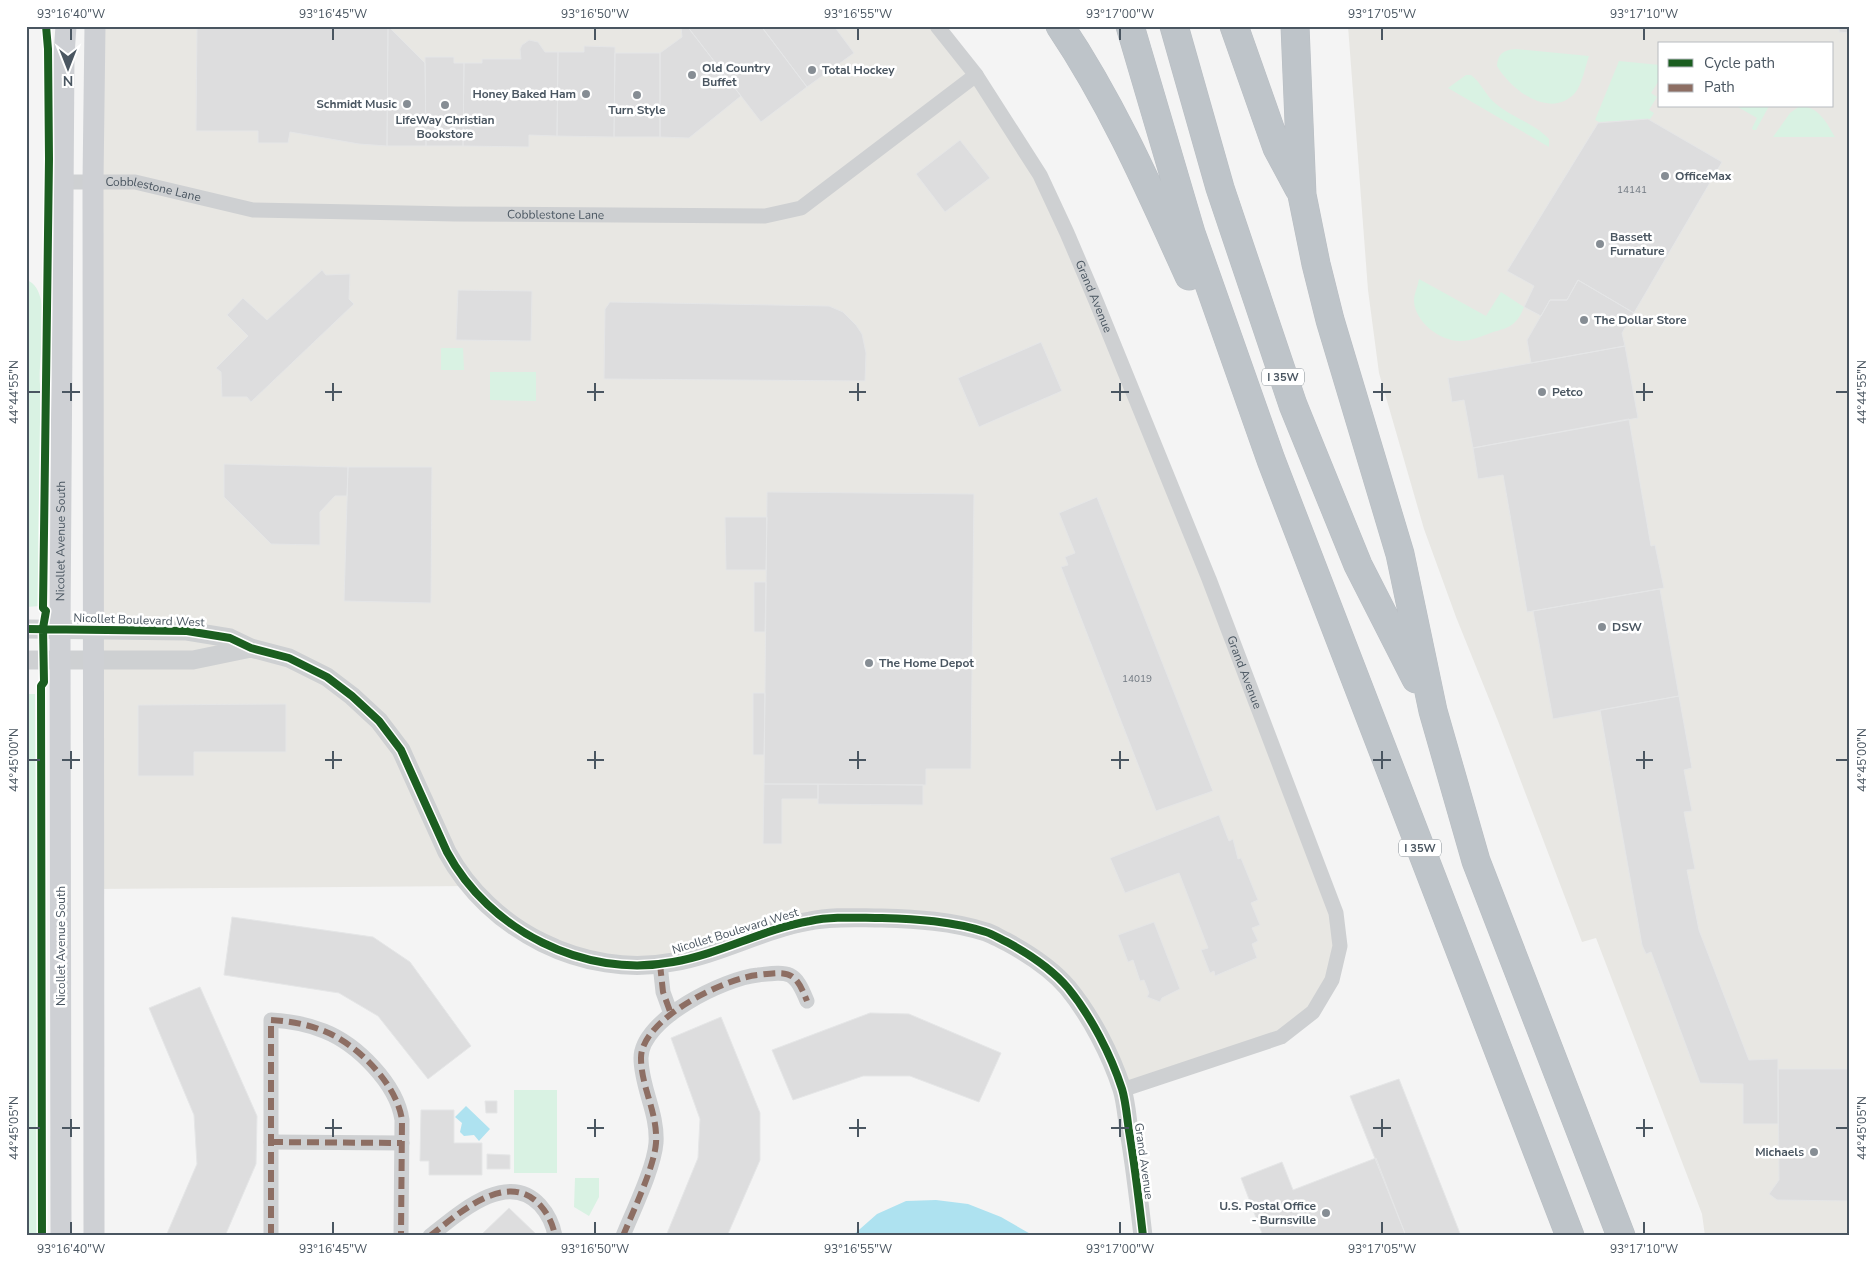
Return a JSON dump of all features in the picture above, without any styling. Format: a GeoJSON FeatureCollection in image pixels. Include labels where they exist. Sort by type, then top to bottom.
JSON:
{"type":"FeatureCollection","features":[{"type":"Feature","properties":{"kind":"highway"},"geometry":{"type":"LineString","coordinates":[[1046,26],[1100,91]]}},
{"type":"Feature","properties":{"kind":"highway"},"geometry":{"type":"LineString","coordinates":[[1060,26],[1100,91],[1137,162],[1271,460]]}},
{"type":"Feature","properties":{"kind":"highway","name":"I 35W"},"geometry":{"type":"LineString","coordinates":[[1130,26],[1191,234],[1271,460],[1570,1236]]}},
{"type":"Feature","properties":{"kind":"highway","name":"I 35W"},"geometry":{"type":"LineString","coordinates":[[1174,26],[1220,188],[1293,405],[1358,565],[1433,711],[1476,861],[1621,1236]]}},
{"type":"Feature","properties":{"kind":"highway"},"geometry":{"type":"LineString","coordinates":[[1234,26],[1277,148],[1302,195]]}},
{"type":"Feature","properties":{"kind":"highway"},"geometry":{"type":"LineString","coordinates":[[1295,26],[1302,195],[1330,320],[1400,554],[1433,711]]}},
{"type":"Feature","properties":{"kind":"main road","name":"Nicollet Avenue South"},"geometry":{"type":"LineString","coordinates":[[61,1236],[60,629],[64,55],[66,26]]}},
{"type":"Feature","properties":{"kind":"main road"},"geometry":{"type":"LineString","coordinates":[[94,1236],[93,181],[96,26]]}},
{"type":"Feature","properties":{"kind":"street","name":"Grand Avenue"},"geometry":{"type":"LineString","coordinates":[[937,26],[976,75],[1040,175],[1096,301],[1209,579],[1336,913],[1340,946],[1332,980],[1313,1012],[1281,1037],[1122,1090],[1143,1236]]}},
{"type":"Feature","properties":{"kind":"street","name":"Cobblestone Lane"},"geometry":{"type":"LineString","coordinates":[[64,182],[136,182],[253,210],[456,214],[766,216],[801,208],[976,75]]}},
{"type":"Feature","properties":{"kind":"street","name":"Nicollet Boulevard West"},"geometry":{"type":"LineString","coordinates":[[26,629],[202,632],[230,638],[251,648],[289,658],[327,677],[375,717],[395,742],[409,766],[438,833],[456,868],[482,900],[515,928],[551,948],[614,964],[633,965],[660,964],[693,958],[786,926],[811,920],[836,918],[926,920],[987,932],[1018,948],[1049,970],[1068,988],[1100,1035],[1122,1090]]}},
{"type":"Feature","properties":{"kind":"street","name":"Nicollet Boulevard West"},"geometry":{"type":"LineString","coordinates":[[26,660],[193,660],[251,648]]}},
{"type":"Feature","properties":{"kind":"street"},"geometry":{"type":"LineString","coordinates":[[660,964],[663,992],[671,1014]]}},
{"type":"Feature","properties":{"kind":"street"},"geometry":{"type":"LineString","coordinates":[[623,1236],[656,1145],[655,1123],[642,1066],[642,1048],[650,1033],[671,1014],[694,999],[734,979],[767,974],[783,973],[791,975],[797,979],[807,1001]]}},
{"type":"Feature","properties":{"kind":"street"},"geometry":{"type":"LineString","coordinates":[[271,1236],[271,1020],[300,1023],[318,1028],[344,1041],[383,1079],[396,1097],[402,1120],[401,1236]]}},
{"type":"Feature","properties":{"kind":"street"},"geometry":{"type":"LineString","coordinates":[[271,1142],[402,1143]]}},
{"type":"Feature","properties":{"kind":"street"},"geometry":{"type":"LineString","coordinates":[[430,1236],[474,1204],[490,1196],[511,1191],[528,1195],[536,1202],[551,1220],[555,1236]]}},
{"type":"Feature","properties":{"kind":"shaded area"},"geometry":{"type":"Polygon","coordinates":[[[95,26],[937,26],[1040,175],[1336,913],[1332,980],[1281,1037],[1122,1090],[1068,988],[987,932],[860,918],[693,958],[573,955],[469,886],[93,889],[95,26]]]}},
{"type":"Feature","properties":{"kind":"shaded area"},"geometry":{"type":"Polygon","coordinates":[[[1348,26],[1850,26],[1850,1236],[1705,1236],[1702,1214],[1596,938],[1582,942],[1498,721],[1456,617],[1424,529],[1379,373],[1368,290],[1348,26]]]}},
{"type":"Feature","properties":{"kind":"green space"},"geometry":{"type":"Polygon","coordinates":[[[1516,49],[1589,56],[1575,93],[1565,101],[1554,104],[1532,99],[1521,92],[1503,75],[1497,66],[1502,53],[1516,49]]]}},
{"type":"Feature","properties":{"kind":"green space"},"geometry":{"type":"Polygon","coordinates":[[[1619,61],[1658,65],[1658,82],[1651,93],[1657,97],[1649,110],[1654,113],[1650,119],[1599,122],[1595,120],[1619,61]]]}},
{"type":"Feature","properties":{"kind":"green space"},"geometry":{"type":"Polygon","coordinates":[[[1466,75],[1471,75],[1496,104],[1543,133],[1549,139],[1549,147],[1448,88],[1466,75]]]}},
{"type":"Feature","properties":{"kind":"green space"},"geometry":{"type":"Polygon","coordinates":[[[1740,108],[1768,108],[1756,130],[1753,130],[1752,128],[1757,118],[1740,108]]]}},
{"type":"Feature","properties":{"kind":"green space"},"geometry":{"type":"Polygon","coordinates":[[[1797,108],[1812,109],[1821,116],[1835,137],[1773,137],[1790,113],[1797,108]]]}},
{"type":"Feature","properties":{"kind":"green space"},"geometry":{"type":"Polygon","coordinates":[[[1419,279],[1486,316],[1501,292],[1524,307],[1517,320],[1507,328],[1473,339],[1452,340],[1430,329],[1415,309],[1414,301],[1419,279]]]}},
{"type":"Feature","properties":{"kind":"green space"},"geometry":{"type":"Polygon","coordinates":[[[26,280],[35,286],[40,296],[43,326],[40,373],[41,606],[26,607],[26,280]]]}},
{"type":"Feature","properties":{"kind":"green space"},"geometry":{"type":"Polygon","coordinates":[[[441,348],[463,348],[464,370],[441,370],[441,348]]]}},
{"type":"Feature","properties":{"kind":"green space"},"geometry":{"type":"Polygon","coordinates":[[[490,372],[536,372],[536,401],[490,400],[490,372]]]}},
{"type":"Feature","properties":{"kind":"green space"},"geometry":{"type":"Polygon","coordinates":[[[26,694],[35,694],[40,1236],[26,1236],[26,694]]]}},
{"type":"Feature","properties":{"kind":"green space"},"geometry":{"type":"Polygon","coordinates":[[[514,1090],[557,1090],[557,1173],[514,1173],[514,1090]]]}},
{"type":"Feature","properties":{"kind":"green space"},"geometry":{"type":"Polygon","coordinates":[[[575,1178],[599,1178],[599,1197],[589,1216],[574,1207],[575,1178]]]}},
{"type":"Feature","properties":{"kind":"water"},"geometry":{"type":"Polygon","coordinates":[[[466,1106],[490,1129],[479,1141],[474,1135],[464,1136],[460,1132],[462,1123],[455,1117],[466,1106]]]}},
{"type":"Feature","properties":{"kind":"water"},"geometry":{"type":"Polygon","coordinates":[[[936,1200],[968,1204],[1001,1217],[1034,1236],[852,1236],[877,1214],[906,1201],[936,1200]]]}},
{"type":"Feature","properties":{"kind":"building"},"geometry":{"type":"Polygon","coordinates":[[[197,26],[388,26],[387,146],[359,144],[290,132],[288,143],[258,143],[258,131],[196,131],[197,26]]]}},
{"type":"Feature","properties":{"kind":"building","name":"Schmidt Music"},"geometry":{"type":"Polygon","coordinates":[[[388,26],[425,63],[426,146],[387,146],[388,26]]]}},
{"type":"Feature","properties":{"kind":"building","name":"Old Country Buffet"},"geometry":{"type":"Polygon","coordinates":[[[681,26],[687,26],[741,96],[689,138],[660,137],[660,53],[682,37],[681,26]]]}},
{"type":"Feature","properties":{"kind":"building"},"geometry":{"type":"Polygon","coordinates":[[[687,26],[761,26],[807,87],[761,122],[687,26]]]}},
{"type":"Feature","properties":{"kind":"building","name":"Total Hockey"},"geometry":{"type":"Polygon","coordinates":[[[761,26],[834,26],[854,53],[807,87],[761,26]]]}},
{"type":"Feature","properties":{"kind":"building"},"geometry":{"type":"Polygon","coordinates":[[[1839,26],[1850,26],[1850,33],[1839,32],[1839,26]]]}},
{"type":"Feature","properties":{"kind":"building"},"geometry":{"type":"Polygon","coordinates":[[[529,40],[538,42],[545,52],[558,52],[557,136],[529,135],[529,147],[463,146],[464,63],[482,63],[482,59],[521,59],[520,49],[529,40]]]}},
{"type":"Feature","properties":{"kind":"building","name":"Honey Baked Ham"},"geometry":{"type":"Polygon","coordinates":[[[584,46],[615,47],[614,137],[557,136],[558,52],[584,52],[584,46]]]}},
{"type":"Feature","properties":{"kind":"building","name":"Turn Style"},"geometry":{"type":"Polygon","coordinates":[[[615,53],[660,53],[660,137],[614,137],[615,53]]]}},
{"type":"Feature","properties":{"kind":"building","name":"LifeWay Christian Bookstore"},"geometry":{"type":"Polygon","coordinates":[[[425,57],[454,57],[454,63],[464,63],[463,146],[426,146],[425,57]]]}},
{"type":"Feature","properties":{"kind":"building"},"geometry":{"type":"Polygon","coordinates":[[[1648,119],[1722,162],[1634,313],[1578,280],[1567,300],[1550,300],[1541,316],[1524,307],[1534,286],[1507,271],[1598,123],[1648,119]]]}},
{"type":"Feature","properties":{"kind":"building"},"geometry":{"type":"Polygon","coordinates":[[[960,140],[990,178],[945,212],[916,174],[960,140]]]}},
{"type":"Feature","properties":{"kind":"building"},"geometry":{"type":"Polygon","coordinates":[[[322,270],[326,275],[350,274],[349,299],[354,304],[251,402],[247,397],[222,397],[221,372],[216,368],[248,336],[227,315],[243,298],[267,320],[322,270]]]}},
{"type":"Feature","properties":{"kind":"building","name":"The Dollar Store"},"geometry":{"type":"Polygon","coordinates":[[[1578,280],[1634,313],[1622,333],[1625,346],[1531,363],[1527,340],[1550,300],[1567,300],[1578,280]]]}},
{"type":"Feature","properties":{"kind":"building"},"geometry":{"type":"Polygon","coordinates":[[[458,290],[532,291],[531,341],[456,340],[458,290]]]}},
{"type":"Feature","properties":{"kind":"building"},"geometry":{"type":"Polygon","coordinates":[[[610,302],[829,306],[843,312],[862,334],[866,353],[865,381],[604,379],[605,309],[610,302]]]}},
{"type":"Feature","properties":{"kind":"building"},"geometry":{"type":"Polygon","coordinates":[[[1041,342],[1062,391],[979,427],[958,378],[1041,342]]]}},
{"type":"Feature","properties":{"kind":"building","name":"Petco"},"geometry":{"type":"Polygon","coordinates":[[[1625,346],[1638,418],[1473,448],[1464,400],[1452,402],[1448,378],[1625,346]]]}},
{"type":"Feature","properties":{"kind":"building"},"geometry":{"type":"Polygon","coordinates":[[[1629,419],[1651,546],[1655,545],[1664,588],[1527,612],[1503,475],[1478,479],[1473,448],[1629,419]]]}},
{"type":"Feature","properties":{"kind":"building"},"geometry":{"type":"Polygon","coordinates":[[[224,464],[348,467],[347,496],[335,496],[320,512],[320,545],[271,544],[224,497],[224,464]]]}},
{"type":"Feature","properties":{"kind":"building"},"geometry":{"type":"Polygon","coordinates":[[[348,467],[432,467],[431,603],[344,601],[348,467]]]}},
{"type":"Feature","properties":{"kind":"building","name":"The Home Depot"},"geometry":{"type":"Polygon","coordinates":[[[767,492],[974,494],[971,769],[926,769],[926,785],[764,784],[767,492]]]}},
{"type":"Feature","properties":{"kind":"building"},"geometry":{"type":"Polygon","coordinates":[[[1097,497],[1213,791],[1156,811],[1061,567],[1068,565],[1065,557],[1075,553],[1059,513],[1097,497]]]}},
{"type":"Feature","properties":{"kind":"building"},"geometry":{"type":"Polygon","coordinates":[[[725,517],[767,517],[766,570],[726,570],[725,517]]]}},
{"type":"Feature","properties":{"kind":"building"},"geometry":{"type":"Polygon","coordinates":[[[754,582],[766,582],[765,632],[754,632],[754,582]]]}},
{"type":"Feature","properties":{"kind":"building"},"geometry":{"type":"Polygon","coordinates":[[[1660,589],[1679,696],[1553,719],[1533,611],[1660,589]]]}},
{"type":"Feature","properties":{"kind":"building"},"geometry":{"type":"Polygon","coordinates":[[[753,693],[765,693],[764,755],[753,755],[753,693]]]}},
{"type":"Feature","properties":{"kind":"building"},"geometry":{"type":"Polygon","coordinates":[[[1679,696],[1692,768],[1684,770],[1692,811],[1684,812],[1695,869],[1687,870],[1699,930],[1749,1060],[1778,1059],[1778,1124],[1743,1124],[1743,1084],[1700,1083],[1651,952],[1646,954],[1642,945],[1600,710],[1679,696]]]}},
{"type":"Feature","properties":{"kind":"building"},"geometry":{"type":"Polygon","coordinates":[[[286,704],[286,752],[194,752],[194,776],[138,776],[138,705],[286,704]]]}},
{"type":"Feature","properties":{"kind":"building"},"geometry":{"type":"Polygon","coordinates":[[[764,784],[818,784],[818,799],[782,799],[782,844],[763,844],[764,784]]]}},
{"type":"Feature","properties":{"kind":"building"},"geometry":{"type":"Polygon","coordinates":[[[818,784],[923,785],[923,805],[818,804],[818,784]]]}},
{"type":"Feature","properties":{"kind":"building"},"geometry":{"type":"Polygon","coordinates":[[[1219,815],[1229,841],[1233,839],[1238,859],[1241,858],[1258,900],[1251,903],[1260,925],[1252,928],[1258,941],[1252,944],[1257,958],[1215,976],[1214,971],[1210,973],[1201,950],[1208,948],[1179,873],[1125,893],[1110,858],[1219,815]]]}},
{"type":"Feature","properties":{"kind":"building"},"geometry":{"type":"Polygon","coordinates":[[[232,917],[373,937],[410,962],[471,1046],[428,1079],[378,1016],[339,993],[224,975],[232,917]]]}},
{"type":"Feature","properties":{"kind":"building"},"geometry":{"type":"Polygon","coordinates":[[[1154,922],[1180,989],[1162,998],[1160,1002],[1147,997],[1149,993],[1144,980],[1140,981],[1133,960],[1128,962],[1118,935],[1154,922]]]}},
{"type":"Feature","properties":{"kind":"building"},"geometry":{"type":"Polygon","coordinates":[[[200,987],[257,1116],[256,1164],[225,1236],[166,1236],[197,1164],[194,1115],[149,1008],[200,987]]]}},
{"type":"Feature","properties":{"kind":"building"},"geometry":{"type":"Polygon","coordinates":[[[870,1013],[909,1014],[1001,1053],[979,1102],[910,1076],[863,1076],[793,1100],[772,1050],[870,1013]]]}},
{"type":"Feature","properties":{"kind":"building"},"geometry":{"type":"Polygon","coordinates":[[[721,1017],[760,1113],[760,1160],[727,1236],[666,1236],[698,1158],[700,1119],[671,1038],[721,1017]]]}},
{"type":"Feature","properties":{"kind":"building","name":"Michaels"},"geometry":{"type":"Polygon","coordinates":[[[1849,1058],[1850,1201],[1777,1200],[1769,1194],[1779,1180],[1778,1069],[1849,1069],[1849,1058]]]}},
{"type":"Feature","properties":{"kind":"building"},"geometry":{"type":"Polygon","coordinates":[[[1399,1079],[1461,1236],[1406,1236],[1350,1096],[1399,1079]]]}},
{"type":"Feature","properties":{"kind":"building"},"geometry":{"type":"Polygon","coordinates":[[[485,1101],[497,1101],[497,1113],[486,1113],[485,1101]]]}},
{"type":"Feature","properties":{"kind":"building"},"geometry":{"type":"Polygon","coordinates":[[[421,1110],[454,1110],[454,1143],[482,1143],[482,1175],[429,1175],[429,1161],[420,1161],[421,1110]]]}},
{"type":"Feature","properties":{"kind":"building"},"geometry":{"type":"Polygon","coordinates":[[[487,1154],[510,1155],[510,1169],[487,1169],[487,1154]]]}},
{"type":"Feature","properties":{"kind":"building","name":"U.S. Postal Office - Burnsville"},"geometry":{"type":"Polygon","coordinates":[[[1376,1158],[1406,1236],[1263,1236],[1241,1178],[1282,1162],[1293,1190],[1376,1158]]]}},
{"type":"Feature","properties":{"kind":"building"},"geometry":{"type":"Polygon","coordinates":[[[509,1208],[538,1236],[480,1236],[509,1208]]]}},
{"type":"Feature","properties":{"kind":"marked path"},"geometry":{"type":"LineString","coordinates":[[660,964],[663,992],[671,1014]]}},
{"type":"Feature","properties":{"kind":"marked path"},"geometry":{"type":"LineString","coordinates":[[623,1236],[647,1177],[656,1143],[656,1132],[641,1058],[645,1043],[655,1029],[669,1015],[706,992],[743,978],[758,975],[777,973],[790,975],[799,984],[807,1001]]}},
{"type":"Feature","properties":{"kind":"marked path"},"geometry":{"type":"LineString","coordinates":[[271,1236],[271,1020],[305,1025],[337,1037],[362,1055],[384,1079],[399,1106],[402,1120],[401,1236]]}},
{"type":"Feature","properties":{"kind":"marked path"},"geometry":{"type":"LineString","coordinates":[[271,1142],[402,1143]]}},
{"type":"Feature","properties":{"kind":"marked path"},"geometry":{"type":"LineString","coordinates":[[430,1236],[468,1207],[483,1199],[498,1193],[513,1192],[527,1195],[540,1205],[550,1219],[555,1236]]}},
{"type":"Feature","properties":{"kind":"cycle path"},"geometry":{"type":"LineString","coordinates":[[42,1236],[41,686],[44,682],[43,628],[46,611],[43,608],[49,159],[46,26]]}},
{"type":"Feature","properties":{"kind":"cycle path"},"geometry":{"type":"LineString","coordinates":[[26,629],[187,631],[230,638],[251,648],[289,658],[327,677],[352,696],[379,721],[401,750],[447,852],[465,880],[513,926],[542,943],[573,955],[606,963],[639,965],[673,962],[708,953],[793,925],[819,919],[837,918],[895,918],[947,923],[986,932],[1007,942],[1040,962],[1062,981],[1085,1011],[1106,1049],[1122,1089],[1124,1099],[1143,1236]]}},
{"type":"Feature","properties":{"kind":"place","name":"Total Hockey"},"geometry":{"type":"Point","coordinates":[812,70]}},
{"type":"Feature","properties":{"kind":"place","name":"Old Country Buffet"},"geometry":{"type":"Point","coordinates":[692,75]}},
{"type":"Feature","properties":{"kind":"place","name":"Honey Baked Ham"},"geometry":{"type":"Point","coordinates":[586,94]}},
{"type":"Feature","properties":{"kind":"place","name":"Turn Style"},"geometry":{"type":"Point","coordinates":[637,95]}},
{"type":"Feature","properties":{"kind":"place","name":"Schmidt Music"},"geometry":{"type":"Point","coordinates":[407,104]}},
{"type":"Feature","properties":{"kind":"place","name":"LifeWay Christian Bookstore"},"geometry":{"type":"Point","coordinates":[445,105]}},
{"type":"Feature","properties":{"kind":"place","name":"OfficeMax"},"geometry":{"type":"Point","coordinates":[1665,176]}},
{"type":"Feature","properties":{"kind":"place","name":"Bassett Furnature"},"geometry":{"type":"Point","coordinates":[1600,244]}},
{"type":"Feature","properties":{"kind":"place","name":"The Dollar Store"},"geometry":{"type":"Point","coordinates":[1584,320]}},
{"type":"Feature","properties":{"kind":"place","name":"Petco"},"geometry":{"type":"Point","coordinates":[1542,392]}},
{"type":"Feature","properties":{"kind":"place","name":"DSW"},"geometry":{"type":"Point","coordinates":[1602,627]}},
{"type":"Feature","properties":{"kind":"place","name":"The Home Depot"},"geometry":{"type":"Point","coordinates":[869,663]}},
{"type":"Feature","properties":{"kind":"place","name":"Michaels"},"geometry":{"type":"Point","coordinates":[1814,1152]}},
{"type":"Feature","properties":{"kind":"place","name":"U.S. Postal Office - Burnsville"},"geometry":{"type":"Point","coordinates":[1326,1213]}}]}
